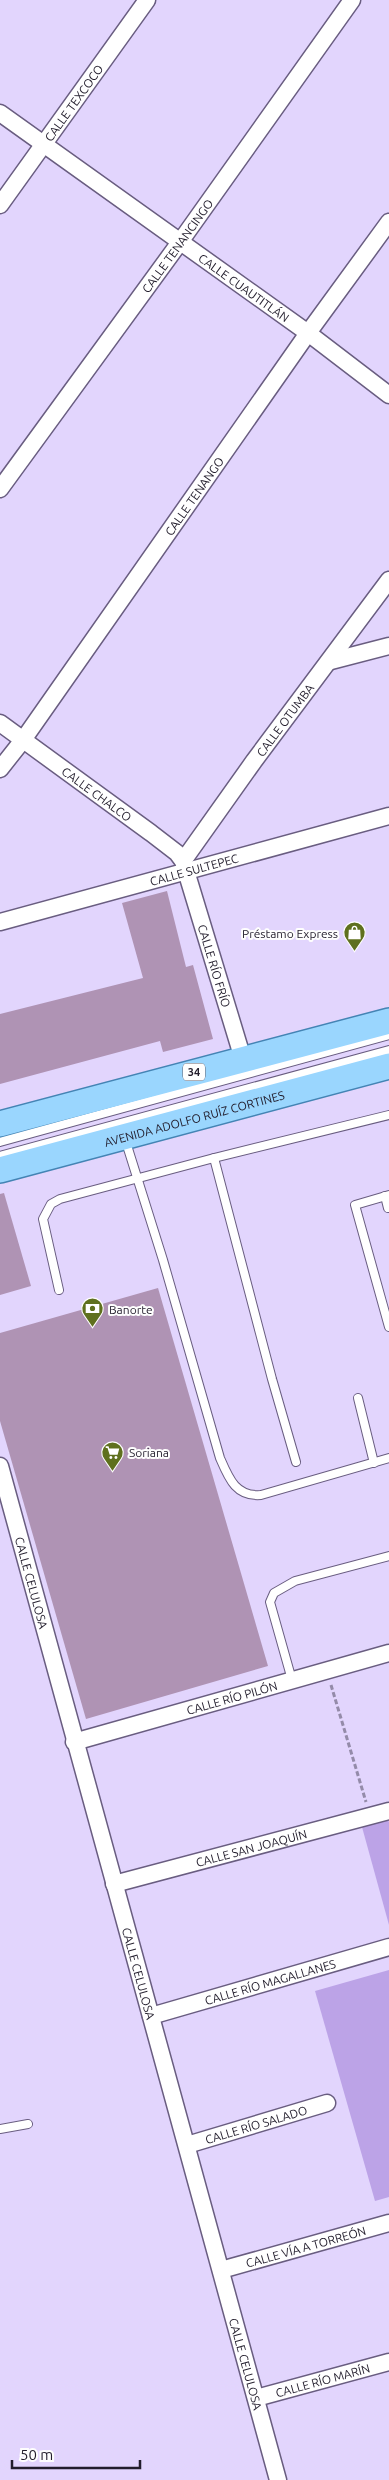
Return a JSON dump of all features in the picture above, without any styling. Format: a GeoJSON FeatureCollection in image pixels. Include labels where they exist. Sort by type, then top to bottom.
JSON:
{"type":"FeatureCollection","features":[{"type":"Feature","properties":{"kind":"main road","name":"34"},"geometry":{"type":"LineString","coordinates":[[0,1124],[389,1021]]}},
{"type":"Feature","properties":{"kind":"main road","name":"AVENIDA ADOLFO RUÍZ CORTINES"},"geometry":{"type":"LineString","coordinates":[[0,1170],[389,1066]]}},
{"type":"Feature","properties":{"kind":"street","name":"CALLE TEXCOCO"},"geometry":{"type":"LineString","coordinates":[[0,205],[147,0]]}},
{"type":"Feature","properties":{"kind":"street","name":"CALLE TENANCINGO"},"geometry":{"type":"LineString","coordinates":[[0,489],[180,242],[352,0]]}},
{"type":"Feature","properties":{"kind":"street","name":"CALLE CUAUTITLÁN"},"geometry":{"type":"LineString","coordinates":[[0,113],[308,333],[389,395]]}},
{"type":"Feature","properties":{"kind":"street","name":"CALLE TENANGO"},"geometry":{"type":"LineString","coordinates":[[0,769],[23,740],[308,333],[389,222]]}},
{"type":"Feature","properties":{"kind":"street","name":"CALLE OTUMBA"},"geometry":{"type":"LineString","coordinates":[[186,866],[254,761],[331,661],[389,580]]}},
{"type":"Feature","properties":{"kind":"street"},"geometry":{"type":"LineString","coordinates":[[331,661],[389,646]]}},
{"type":"Feature","properties":{"kind":"street","name":"CALLE CHALCO"},"geometry":{"type":"LineString","coordinates":[[0,723],[151,833],[177,853],[186,866]]}},
{"type":"Feature","properties":{"kind":"street","name":"CALLE SULTEPEC"},"geometry":{"type":"LineString","coordinates":[[0,922],[186,866],[389,816]]}},
{"type":"Feature","properties":{"kind":"street","name":"CALLE RÍO FRÍO"},"geometry":{"type":"LineString","coordinates":[[186,866],[243,1059]]}},
{"type":"Feature","properties":{"kind":"street","name":"CALLE CELULOSA"},"geometry":{"type":"LineString","coordinates":[[0,1466],[74,1742],[187,2145],[278,2480]]}},
{"type":"Feature","properties":{"kind":"street","name":"CALLE RÍO PILÓN"},"geometry":{"type":"LineString","coordinates":[[74,1742],[389,1653]]}},
{"type":"Feature","properties":{"kind":"street","name":"CALLE SAN JOAQUÍN"},"geometry":{"type":"LineString","coordinates":[[114,1884],[389,1811]]}},
{"type":"Feature","properties":{"kind":"street","name":"CALLE RÍO MAGALLANES"},"geometry":{"type":"LineString","coordinates":[[151,2016],[389,1947]]}},
{"type":"Feature","properties":{"kind":"street","name":"CALLE RÍO SALADO"},"geometry":{"type":"LineString","coordinates":[[187,2145],[327,2103]]}},
{"type":"Feature","properties":{"kind":"street","name":"CALLE VÍA A TORREÓN"},"geometry":{"type":"LineString","coordinates":[[221,2270],[389,2223]]}},
{"type":"Feature","properties":{"kind":"street","name":"CALLE RÍO MARÍN"},"geometry":{"type":"LineString","coordinates":[[256,2398],[389,2362]]}},
{"type":"Feature","properties":{"kind":"lane"},"geometry":{"type":"LineString","coordinates":[[0,1142],[389,1035]]}},
{"type":"Feature","properties":{"kind":"lane"},"geometry":{"type":"LineString","coordinates":[[0,1156],[389,1050]]}},
{"type":"Feature","properties":{"kind":"lane"},"geometry":{"type":"LineString","coordinates":[[59,1290],[44,1231],[43,1218],[46,1211],[60,1198],[389,1115]]}},
{"type":"Feature","properties":{"kind":"lane"},"geometry":{"type":"LineString","coordinates":[[124,1136],[163,1260],[220,1458],[229,1480],[236,1489],[244,1494],[261,1495],[389,1458]]}},
{"type":"Feature","properties":{"kind":"lane"},"geometry":{"type":"LineString","coordinates":[[214,1158],[269,1369],[296,1462]]}},
{"type":"Feature","properties":{"kind":"lane"},"geometry":{"type":"LineString","coordinates":[[388,1208],[387,1196],[355,1205],[389,1327]]}},
{"type":"Feature","properties":{"kind":"lane"},"geometry":{"type":"LineString","coordinates":[[358,1398],[374,1463]]}},
{"type":"Feature","properties":{"kind":"lane"},"geometry":{"type":"LineString","coordinates":[[292,1681],[272,1613],[270,1602],[274,1593],[295,1582],[389,1556]]}},
{"type":"Feature","properties":{"kind":"lane"},"geometry":{"type":"LineString","coordinates":[[0,2129],[28,2124]]}},
{"type":"Feature","properties":{"kind":"path"},"geometry":{"type":"LineString","coordinates":[[326,1671],[370,1816]]}},
{"type":"Feature","properties":{"kind":"shaded area"},"geometry":{"type":"Polygon","coordinates":[[[388,1820],[389,1822],[389,1925],[362,1827],[388,1820]]]}},
{"type":"Feature","properties":{"kind":"shaded area"},"geometry":{"type":"Polygon","coordinates":[[[389,1970],[389,2197],[375,2201],[315,1991],[389,1970]]]}},
{"type":"Feature","properties":{"kind":"building"},"geometry":{"type":"Polygon","coordinates":[[[167,891],[186,967],[193,965],[213,1039],[163,1052],[160,1041],[0,1084],[0,1014],[143,978],[122,903],[167,891]]]}},
{"type":"Feature","properties":{"kind":"building"},"geometry":{"type":"Polygon","coordinates":[[[4,1193],[31,1286],[0,1295],[0,1194],[4,1193]]]}},
{"type":"Feature","properties":{"kind":"building","name":"Soriana"},"geometry":{"type":"Polygon","coordinates":[[[158,1288],[268,1666],[86,1719],[0,1421],[0,1333],[158,1288]]]}},
{"type":"Feature","properties":{"kind":"place","name":"Préstamo Express"},"geometry":{"type":"Point","coordinates":[354,952]}},
{"type":"Feature","properties":{"kind":"place","name":"Banorte"},"geometry":{"type":"Point","coordinates":[93,1328]}},
{"type":"Feature","properties":{"kind":"place","name":"Soriana"},"geometry":{"type":"Point","coordinates":[113,1471]}}]}
